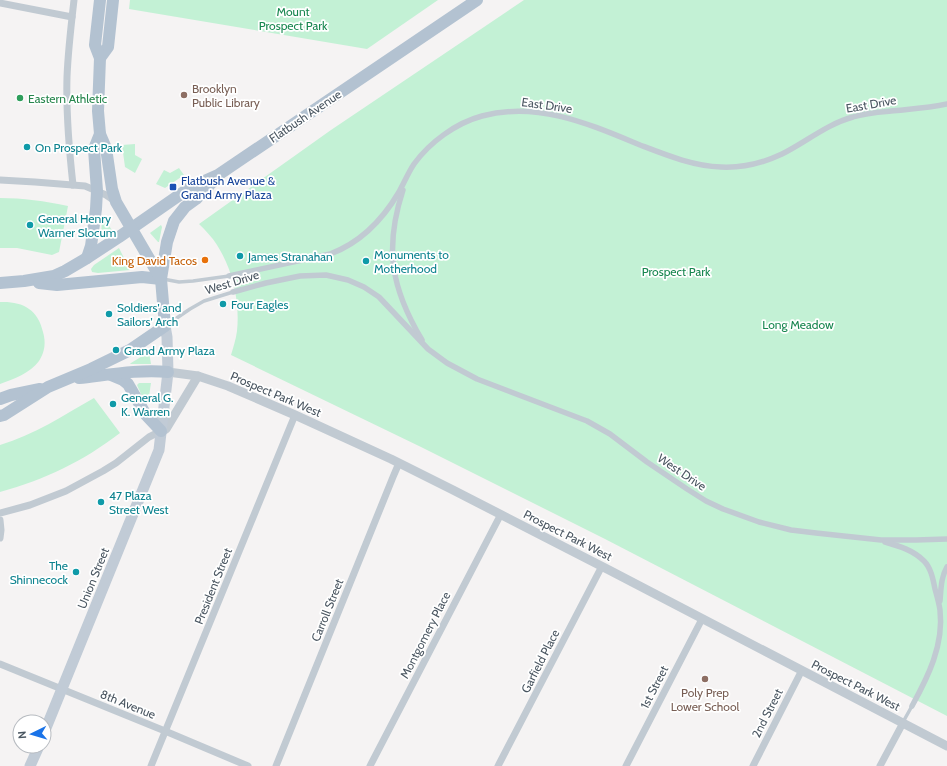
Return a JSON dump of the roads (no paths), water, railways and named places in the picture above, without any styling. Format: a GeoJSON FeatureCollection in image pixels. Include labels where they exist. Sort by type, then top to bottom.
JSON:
{"type":"FeatureCollection","features":[{"type":"Feature","properties":{"kind":"main road"},"geometry":{"type":"LineString","coordinates":[[100,0],[95,44],[100,58],[98,103],[100,134],[106,148],[112,189],[116,202],[161,279]]}},
{"type":"Feature","properties":{"kind":"main road"},"geometry":{"type":"LineString","coordinates":[[100,58],[108,47],[113,0]]}},
{"type":"Feature","properties":{"kind":"main road","name":"Flatbush Avenue"},"geometry":{"type":"LineString","coordinates":[[132,229],[191,187],[218,175],[477,0]]}},
{"type":"Feature","properties":{"kind":"main road"},"geometry":{"type":"LineString","coordinates":[[87,258],[91,246],[96,209],[97,191],[94,149],[100,134]]}},
{"type":"Feature","properties":{"kind":"main road"},"geometry":{"type":"LineString","coordinates":[[0,399],[11,395],[48,387],[68,379],[130,350],[165,326],[161,279],[167,242],[174,221],[185,207],[196,199],[218,175]]}},
{"type":"Feature","properties":{"kind":"main road"},"geometry":{"type":"LineString","coordinates":[[0,283],[54,276],[87,258],[132,229]]}},
{"type":"Feature","properties":{"kind":"main road"},"geometry":{"type":"LineString","coordinates":[[24,281],[57,285],[142,277],[161,279]]}},
{"type":"Feature","properties":{"kind":"main road","name":"Union Street"},"geometry":{"type":"LineString","coordinates":[[52,714],[159,450],[168,372],[167,338],[165,326]]}},
{"type":"Feature","properties":{"kind":"main road"},"geometry":{"type":"LineString","coordinates":[[68,379],[160,371],[168,372]]}},
{"type":"Feature","properties":{"kind":"main road"},"geometry":{"type":"LineString","coordinates":[[110,375],[123,380],[128,384],[146,415],[161,431]]}},
{"type":"Feature","properties":{"kind":"main road"},"geometry":{"type":"LineString","coordinates":[[0,416],[4,415],[48,387]]}},
{"type":"Feature","properties":{"kind":"main road"},"geometry":{"type":"LineString","coordinates":[[30,766],[35,754]]}},
{"type":"Feature","properties":{"kind":"street"},"geometry":{"type":"LineString","coordinates":[[73,185],[67,109],[67,78],[74,0]]}},
{"type":"Feature","properties":{"kind":"street"},"geometry":{"type":"LineString","coordinates":[[0,3],[72,17]]}},
{"type":"Feature","properties":{"kind":"street","name":"East Drive"},"geometry":{"type":"LineString","coordinates":[[229,276],[330,254],[342,250],[369,230],[381,217],[398,193],[415,163],[426,150],[450,131],[471,120],[483,116],[498,113],[526,111],[554,114],[589,124],[684,161],[720,167],[733,167],[746,166],[772,158],[829,126],[855,116],[947,104]]}},
{"type":"Feature","properties":{"kind":"street","name":"West Drive"},"geometry":{"type":"LineString","coordinates":[[407,176],[394,220],[392,251],[393,266],[395,278],[402,299],[416,329],[428,349]]}},
{"type":"Feature","properties":{"kind":"street"},"geometry":{"type":"LineString","coordinates":[[0,180],[85,186],[106,194],[116,202]]}},
{"type":"Feature","properties":{"kind":"street","name":"West Drive"},"geometry":{"type":"LineString","coordinates":[[233,292],[300,276],[326,275],[348,280],[364,287],[379,297],[428,349],[447,363],[478,379],[592,424],[610,434],[647,462],[687,489],[706,501],[723,509],[759,522],[791,530],[881,540],[947,539]]}},
{"type":"Feature","properties":{"kind":"street","name":"Prospect Park West"},"geometry":{"type":"LineString","coordinates":[[168,372],[198,376],[228,386],[399,463],[602,566],[947,746]]}},
{"type":"Feature","properties":{"kind":"street"},"geometry":{"type":"LineString","coordinates":[[0,513],[36,503],[66,491],[116,462],[149,437],[166,429],[198,376]]}},
{"type":"Feature","properties":{"kind":"street","name":"President Street"},"geometry":{"type":"LineString","coordinates":[[151,766],[295,415]]}},
{"type":"Feature","properties":{"kind":"street","name":"Carroll Street"},"geometry":{"type":"LineString","coordinates":[[276,766],[392,477],[399,463]]}},
{"type":"Feature","properties":{"kind":"street","name":"Montgomery Place"},"geometry":{"type":"LineString","coordinates":[[370,766],[501,514]]}},
{"type":"Feature","properties":{"kind":"street"},"geometry":{"type":"LineString","coordinates":[[0,520],[0,538]]}},
{"type":"Feature","properties":{"kind":"street"},"geometry":{"type":"LineString","coordinates":[[881,540],[910,550],[925,562],[930,569],[940,609]]}},
{"type":"Feature","properties":{"kind":"street","name":"Garfield Place"},"geometry":{"type":"LineString","coordinates":[[498,766],[602,566]]}},
{"type":"Feature","properties":{"kind":"street"},"geometry":{"type":"LineString","coordinates":[[912,706],[932,666],[938,646],[941,582],[947,567]]}},
{"type":"Feature","properties":{"kind":"street","name":"1st Street"},"geometry":{"type":"LineString","coordinates":[[626,766],[702,619]]}},
{"type":"Feature","properties":{"kind":"street","name":"8th Avenue"},"geometry":{"type":"LineString","coordinates":[[0,664],[248,766]]}},
{"type":"Feature","properties":{"kind":"street","name":"2nd Street"},"geometry":{"type":"LineString","coordinates":[[752,766],[802,670]]}},
{"type":"Feature","properties":{"kind":"street"},"geometry":{"type":"LineString","coordinates":[[880,766],[903,723]]}},
{"type":"Feature","properties":{"kind":"lane","name":"East Drive"},"geometry":{"type":"LineString","coordinates":[[161,279],[179,282],[229,276]]}},
{"type":"Feature","properties":{"kind":"lane","name":"West Drive"},"geometry":{"type":"LineString","coordinates":[[165,326],[204,301],[233,292]]}},
{"type":"Feature","properties":{"kind":"lane"},"geometry":{"type":"LineString","coordinates":[[903,723],[912,706]]}},
{"type":"Feature","properties":{"kind":"place","name":"Brooklyn Public Library"},"geometry":{"type":"Point","coordinates":[184,95]}},
{"type":"Feature","properties":{"kind":"place","name":"Eastern Athletic"},"geometry":{"type":"Point","coordinates":[20,98]}},
{"type":"Feature","properties":{"kind":"place","name":"On Prospect Park"},"geometry":{"type":"Point","coordinates":[27,147]}},
{"type":"Feature","properties":{"kind":"place","name":"Flatbush Avenue & Grand Army Plaza"},"geometry":{"type":"Point","coordinates":[173,187]}},
{"type":"Feature","properties":{"kind":"place","name":"General Henry Warner Slocum"},"geometry":{"type":"Point","coordinates":[30,225]}},
{"type":"Feature","properties":{"kind":"place","name":"James Stranahan"},"geometry":{"type":"Point","coordinates":[240,256]}},
{"type":"Feature","properties":{"kind":"place","name":"King David Tacos"},"geometry":{"type":"Point","coordinates":[205,260]}},
{"type":"Feature","properties":{"kind":"place","name":"Monuments to Motherhood"},"geometry":{"type":"Point","coordinates":[366,261]}},
{"type":"Feature","properties":{"kind":"place","name":"Four Eagles"},"geometry":{"type":"Point","coordinates":[223,304]}},
{"type":"Feature","properties":{"kind":"place","name":"Soldiers' and Sailors' Arch"},"geometry":{"type":"Point","coordinates":[109,314]}},
{"type":"Feature","properties":{"kind":"place","name":"Grand Army Plaza"},"geometry":{"type":"Point","coordinates":[116,350]}},
{"type":"Feature","properties":{"kind":"place","name":"General G. K. Warren"},"geometry":{"type":"Point","coordinates":[113,404]}},
{"type":"Feature","properties":{"kind":"place","name":"47 Plaza Street West"},"geometry":{"type":"Point","coordinates":[101,502]}},
{"type":"Feature","properties":{"kind":"place","name":"The Shinnecock"},"geometry":{"type":"Point","coordinates":[76,572]}},
{"type":"Feature","properties":{"kind":"place","name":"Poly Prep Lower School"},"geometry":{"type":"Point","coordinates":[705,679]}},
{"type":"Feature","properties":{"kind":"park label","name":"Mount Prospect Park"},"geometry":{"type":"Point","coordinates":[293,18]}},
{"type":"Feature","properties":{"kind":"park label","name":"Prospect Park"},"geometry":{"type":"Point","coordinates":[676,271]}},
{"type":"Feature","properties":{"kind":"park label","name":"Long Meadow"},"geometry":{"type":"Point","coordinates":[798,324]}}]}
